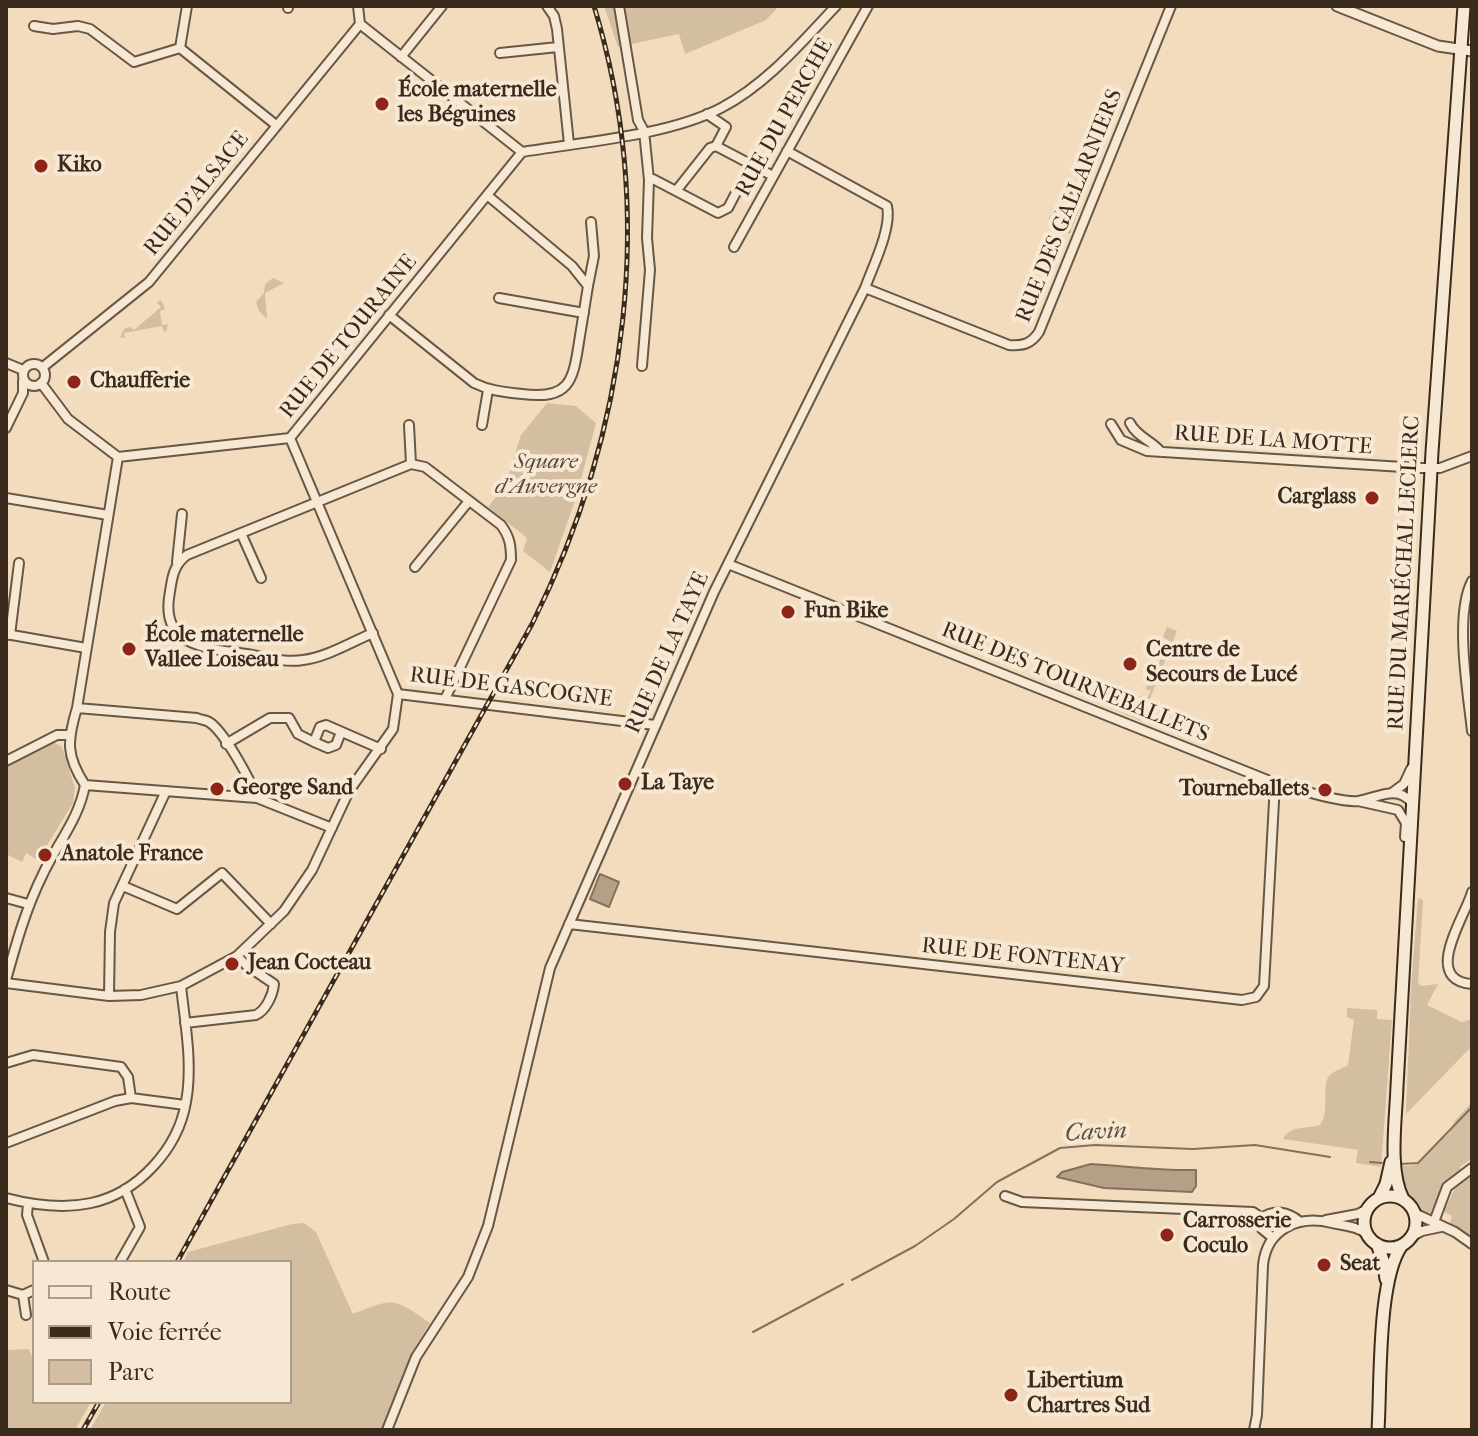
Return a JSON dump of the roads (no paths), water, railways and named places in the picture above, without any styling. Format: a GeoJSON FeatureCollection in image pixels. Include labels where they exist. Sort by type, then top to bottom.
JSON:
{"type":"FeatureCollection","features":[{"type":"Feature","properties":{"kind":"main road","name":"RUE DU MARÉCHAL LECLERC"},"geometry":{"type":"LineString","coordinates":[[1403,1199],[1396,1184],[1395,1142],[1412,803],[1431,468],[1466,51],[1464,6]]}},
{"type":"Feature","properties":{"kind":"main road","name":"RUE DU MARÉCHAL LECLERC"},"geometry":{"type":"LineString","coordinates":[[1379,1198],[1386,1184],[1395,1142]]}},
{"type":"Feature","properties":{"kind":"main road"},"geometry":{"type":"LineString","coordinates":[[1378,1430],[1387,1284],[1395,1255],[1411,1237],[1416,1223],[1414,1213],[1403,1199],[1379,1198],[1364,1218],[1367,1234],[1377,1244],[1387,1248],[1402,1245]]}},
{"type":"Feature","properties":{"kind":"main road"},"geometry":{"type":"LineString","coordinates":[[1377,1244],[1387,1284]]}},
{"type":"Feature","properties":{"kind":"street"},"geometry":{"type":"LineString","coordinates":[[180,48],[187,6]]}},
{"type":"Feature","properties":{"kind":"street"},"geometry":{"type":"LineString","coordinates":[[358,6],[360,24],[522,152],[644,131],[707,114],[746,92],[772,71],[836,6]]}},
{"type":"Feature","properties":{"kind":"street"},"geometry":{"type":"LineString","coordinates":[[401,57],[442,6]]}},
{"type":"Feature","properties":{"kind":"street"},"geometry":{"type":"LineString","coordinates":[[547,6],[554,16],[569,144]]}},
{"type":"Feature","properties":{"kind":"street"},"geometry":{"type":"LineString","coordinates":[[619,6],[638,120],[644,131],[649,180],[647,238],[650,270],[642,366]]}},
{"type":"Feature","properties":{"kind":"street","name":"RUE DU PERCHE"},"geometry":{"type":"LineString","coordinates":[[734,247],[868,6]]}},
{"type":"Feature","properties":{"kind":"street","name":"RUE DES GALLARNIERS"},"geometry":{"type":"LineString","coordinates":[[865,288],[1009,345],[1022,346],[1033,341],[1171,6]]}},
{"type":"Feature","properties":{"kind":"street"},"geometry":{"type":"LineString","coordinates":[[1337,6],[1438,46],[1466,51]]}},
{"type":"Feature","properties":{"kind":"street","name":"RUE D'ALSACE"},"geometry":{"type":"LineString","coordinates":[[43,367],[149,282],[360,24]]}},
{"type":"Feature","properties":{"kind":"street"},"geometry":{"type":"LineString","coordinates":[[34,26],[90,29],[134,62],[180,48]]}},
{"type":"Feature","properties":{"kind":"street"},"geometry":{"type":"LineString","coordinates":[[500,53],[558,47]]}},
{"type":"Feature","properties":{"kind":"street"},"geometry":{"type":"LineString","coordinates":[[180,48],[276,125]]}},
{"type":"Feature","properties":{"kind":"street"},"geometry":{"type":"LineString","coordinates":[[676,191],[710,148],[716,146],[726,127],[707,114]]}},
{"type":"Feature","properties":{"kind":"street"},"geometry":{"type":"LineString","coordinates":[[716,146],[773,176]]}},
{"type":"Feature","properties":{"kind":"street","name":"RUE DE LA TAYE"},"geometry":{"type":"LineString","coordinates":[[387,1430],[416,1357],[468,1277],[488,1226],[550,968],[728,564],[865,288],[889,216],[887,206],[787,151]]}},
{"type":"Feature","properties":{"kind":"street","name":"RUE DE TOURAINE"},"geometry":{"type":"LineString","coordinates":[[118,457],[290,438],[522,152]]}},
{"type":"Feature","properties":{"kind":"street"},"geometry":{"type":"LineString","coordinates":[[649,180],[653,179],[718,213],[728,208],[751,164]]}},
{"type":"Feature","properties":{"kind":"street"},"geometry":{"type":"LineString","coordinates":[[487,195],[572,266],[588,286]]}},
{"type":"Feature","properties":{"kind":"street"},"geometry":{"type":"LineString","coordinates":[[389,315],[474,383],[488,390],[539,396],[554,394],[566,386],[574,373],[594,256],[591,222]]}},
{"type":"Feature","properties":{"kind":"street"},"geometry":{"type":"LineString","coordinates":[[499,298],[584,313]]}},
{"type":"Feature","properties":{"kind":"street"},"geometry":{"type":"LineString","coordinates":[[6,363],[23,374],[28,385],[38,385],[68,419],[118,457],[77,708],[69,735],[75,769],[85,785],[77,815],[28,904],[6,982],[109,996],[141,995],[181,986],[237,956],[271,924],[306,880],[349,791],[393,729],[398,694]]}},
{"type":"Feature","properties":{"kind":"street"},"geometry":{"type":"LineString","coordinates":[[6,428],[23,393],[23,374],[31,363],[43,367],[46,375],[38,385],[23,393]]}},
{"type":"Feature","properties":{"kind":"street"},"geometry":{"type":"LineString","coordinates":[[482,425],[488,390]]}},
{"type":"Feature","properties":{"kind":"street","name":"RUE DE LA MOTTE"},"geometry":{"type":"LineString","coordinates":[[1130,423],[1134,432],[1153,442],[1161,452]]}},
{"type":"Feature","properties":{"kind":"street","name":"RUE DE LA MOTTE"},"geometry":{"type":"LineString","coordinates":[[1111,424],[1121,440],[1133,447],[1161,452],[1431,468],[1472,456]]}},
{"type":"Feature","properties":{"kind":"street"},"geometry":{"type":"LineString","coordinates":[[409,425],[411,464]]}},
{"type":"Feature","properties":{"kind":"street","name":"RUE DE GASCOGNE"},"geometry":{"type":"LineString","coordinates":[[290,438],[398,694],[655,725]]}},
{"type":"Feature","properties":{"kind":"street"},"geometry":{"type":"LineString","coordinates":[[177,562],[187,555],[411,464],[425,467],[501,525],[508,535],[511,560],[445,699]]}},
{"type":"Feature","properties":{"kind":"street"},"geometry":{"type":"LineString","coordinates":[[6,498],[108,515]]}},
{"type":"Feature","properties":{"kind":"street"},"geometry":{"type":"LineString","coordinates":[[415,567],[469,501]]}},
{"type":"Feature","properties":{"kind":"street"},"geometry":{"type":"LineString","coordinates":[[182,514],[167,612],[177,633],[197,646],[303,660],[373,633]]}},
{"type":"Feature","properties":{"kind":"street"},"geometry":{"type":"LineString","coordinates":[[241,533],[261,578]]}},
{"type":"Feature","properties":{"kind":"street"},"geometry":{"type":"LineString","coordinates":[[19,563],[8,634],[86,648]]}},
{"type":"Feature","properties":{"kind":"street","name":"RUE DES TOURNEBALLETS"},"geometry":{"type":"LineString","coordinates":[[728,564],[1275,783],[1358,801],[1390,793]]}},
{"type":"Feature","properties":{"kind":"street"},"geometry":{"type":"LineString","coordinates":[[1472,581],[1465,609],[1465,673],[1472,731]]}},
{"type":"Feature","properties":{"kind":"street"},"geometry":{"type":"LineString","coordinates":[[77,708],[197,718],[209,722],[251,782],[257,798]]}},
{"type":"Feature","properties":{"kind":"street"},"geometry":{"type":"LineString","coordinates":[[226,744],[270,718],[289,718],[298,734],[328,748],[336,745],[341,732]]}},
{"type":"Feature","properties":{"kind":"street"},"geometry":{"type":"LineString","coordinates":[[314,742],[320,727],[326,725],[381,749]]}},
{"type":"Feature","properties":{"kind":"street"},"geometry":{"type":"LineString","coordinates":[[6,761],[57,735],[69,735]]}},
{"type":"Feature","properties":{"kind":"street"},"geometry":{"type":"LineString","coordinates":[[1390,793],[1407,781],[1415,757]]}},
{"type":"Feature","properties":{"kind":"street","name":"RUE DE FONTENAY"},"geometry":{"type":"LineString","coordinates":[[569,924],[1242,1000],[1256,997],[1264,986],[1275,783]]}},
{"type":"Feature","properties":{"kind":"street"},"geometry":{"type":"LineString","coordinates":[[85,785],[257,798],[332,828]]}},
{"type":"Feature","properties":{"kind":"street"},"geometry":{"type":"LineString","coordinates":[[109,996],[114,903],[166,791]]}},
{"type":"Feature","properties":{"kind":"street"},"geometry":{"type":"LineString","coordinates":[[1390,793],[1403,794],[1412,803]]}},
{"type":"Feature","properties":{"kind":"street"},"geometry":{"type":"LineString","coordinates":[[1358,801],[1395,808],[1402,813],[1406,823],[1401,913],[1406,948]]}},
{"type":"Feature","properties":{"kind":"street"},"geometry":{"type":"LineString","coordinates":[[123,886],[177,909],[222,873],[271,924]]}},
{"type":"Feature","properties":{"kind":"street"},"geometry":{"type":"LineString","coordinates":[[1472,892],[1446,956],[1449,971],[1457,980],[1472,984]]}},
{"type":"Feature","properties":{"kind":"street"},"geometry":{"type":"LineString","coordinates":[[6,898],[28,904]]}},
{"type":"Feature","properties":{"kind":"street"},"geometry":{"type":"LineString","coordinates":[[185,1023],[262,1012],[274,984],[237,956]]}},
{"type":"Feature","properties":{"kind":"street"},"geometry":{"type":"LineString","coordinates":[[6,1198],[28,1204],[92,1203],[125,1189],[156,1164],[174,1139],[185,1105],[189,1077],[181,986]]}},
{"type":"Feature","properties":{"kind":"street"},"geometry":{"type":"LineString","coordinates":[[6,1063],[33,1055],[121,1067],[128,1077],[131,1098]]}},
{"type":"Feature","properties":{"kind":"street"},"geometry":{"type":"LineString","coordinates":[[6,1143],[115,1101],[131,1098],[185,1105]]}},
{"type":"Feature","properties":{"kind":"street"},"geometry":{"type":"LineString","coordinates":[[1411,1237],[1437,1224],[1447,1187],[1472,1168]]}},
{"type":"Feature","properties":{"kind":"street"},"geometry":{"type":"LineString","coordinates":[[121,1260],[140,1227],[125,1189]]}},
{"type":"Feature","properties":{"kind":"street"},"geometry":{"type":"LineString","coordinates":[[1005,1196],[1022,1202],[1253,1212],[1262,1218]]}},
{"type":"Feature","properties":{"kind":"street"},"geometry":{"type":"LineString","coordinates":[[28,1204],[27,1215],[43,1260]]}},
{"type":"Feature","properties":{"kind":"street"},"geometry":{"type":"LineString","coordinates":[[1254,1430],[1264,1257],[1273,1238],[1299,1221],[1325,1221],[1358,1214],[1369,1208]]}},
{"type":"Feature","properties":{"kind":"street"},"geometry":{"type":"LineString","coordinates":[[1262,1218],[1282,1212],[1299,1221]]}},
{"type":"Feature","properties":{"kind":"street"},"geometry":{"type":"LineString","coordinates":[[1414,1213],[1455,1232],[1472,1244]]}},
{"type":"Feature","properties":{"kind":"street"},"geometry":{"type":"LineString","coordinates":[[1262,1218],[1262,1229],[1273,1238]]}},
{"type":"Feature","properties":{"kind":"street"},"geometry":{"type":"LineString","coordinates":[[1325,1221],[1358,1228],[1367,1234]]}},
{"type":"Feature","properties":{"kind":"street"},"geometry":{"type":"LineString","coordinates":[[6,1290],[23,1295],[32,1291]]}},
{"type":"Feature","properties":{"kind":"street"},"geometry":{"type":"LineString","coordinates":[[23,1295],[26,1315]]}},
{"type":"Feature","properties":{"kind":"waterway"},"geometry":{"type":"LineString","coordinates":[[1400,1164],[1418,1163],[1472,1107]]}},
{"type":"Feature","properties":{"kind":"waterway","name":"Cavin"},"geometry":{"type":"LineString","coordinates":[[852,1280],[915,1246],[954,1219],[997,1182],[1060,1148],[1095,1145],[1193,1149],[1255,1145],[1330,1157]]}},
{"type":"Feature","properties":{"kind":"waterway","name":"Cavin"},"geometry":{"type":"LineString","coordinates":[[1370,1162],[1382,1163]]}},
{"type":"Feature","properties":{"kind":"waterway","name":"Cavin"},"geometry":{"type":"LineString","coordinates":[[753,1332],[843,1284]]}},
{"type":"Feature","properties":{"kind":"railway"},"geometry":{"type":"LineString","coordinates":[[178,1260],[532,624],[565,551],[591,476],[610,399],[623,321],[627,242],[624,163],[613,84],[594,6]]}},
{"type":"Feature","properties":{"kind":"railway"},"geometry":{"type":"LineString","coordinates":[[83,1430],[98,1404]]}},
{"type":"Feature","properties":{"kind":"place","name":"École maternelle les Béguines"},"geometry":{"type":"Point","coordinates":[382,104]}},
{"type":"Feature","properties":{"kind":"place","name":"Kiko"},"geometry":{"type":"Point","coordinates":[41,166]}},
{"type":"Feature","properties":{"kind":"place","name":"Chaufferie"},"geometry":{"type":"Point","coordinates":[74,382]}},
{"type":"Feature","properties":{"kind":"place","name":"Carglass"},"geometry":{"type":"Point","coordinates":[1372,498]}},
{"type":"Feature","properties":{"kind":"place","name":"Fun Bike"},"geometry":{"type":"Point","coordinates":[788,612]}},
{"type":"Feature","properties":{"kind":"place","name":"École maternelle Vallee Loiseau"},"geometry":{"type":"Point","coordinates":[129,649]}},
{"type":"Feature","properties":{"kind":"place","name":"Centre de Secours de Lucé"},"geometry":{"type":"Point","coordinates":[1130,664]}},
{"type":"Feature","properties":{"kind":"place","name":"La Taye"},"geometry":{"type":"Point","coordinates":[625,784]}},
{"type":"Feature","properties":{"kind":"place","name":"George Sand"},"geometry":{"type":"Point","coordinates":[217,789]}},
{"type":"Feature","properties":{"kind":"place","name":"Tourneballets"},"geometry":{"type":"Point","coordinates":[1325,790]}},
{"type":"Feature","properties":{"kind":"place","name":"Anatole France"},"geometry":{"type":"Point","coordinates":[45,855]}},
{"type":"Feature","properties":{"kind":"place","name":"Jean Cocteau"},"geometry":{"type":"Point","coordinates":[232,964]}},
{"type":"Feature","properties":{"kind":"place","name":"Carrosserie Coculo"},"geometry":{"type":"Point","coordinates":[1167,1235]}},
{"type":"Feature","properties":{"kind":"place","name":"Seat"},"geometry":{"type":"Point","coordinates":[1324,1265]}},
{"type":"Feature","properties":{"kind":"place","name":"Libertium Chartres Sud"},"geometry":{"type":"Point","coordinates":[1011,1395]}},
{"type":"Feature","properties":{"kind":"park label","name":"Square d'Auvergne"},"geometry":{"type":"Point","coordinates":[546,476]}}]}
